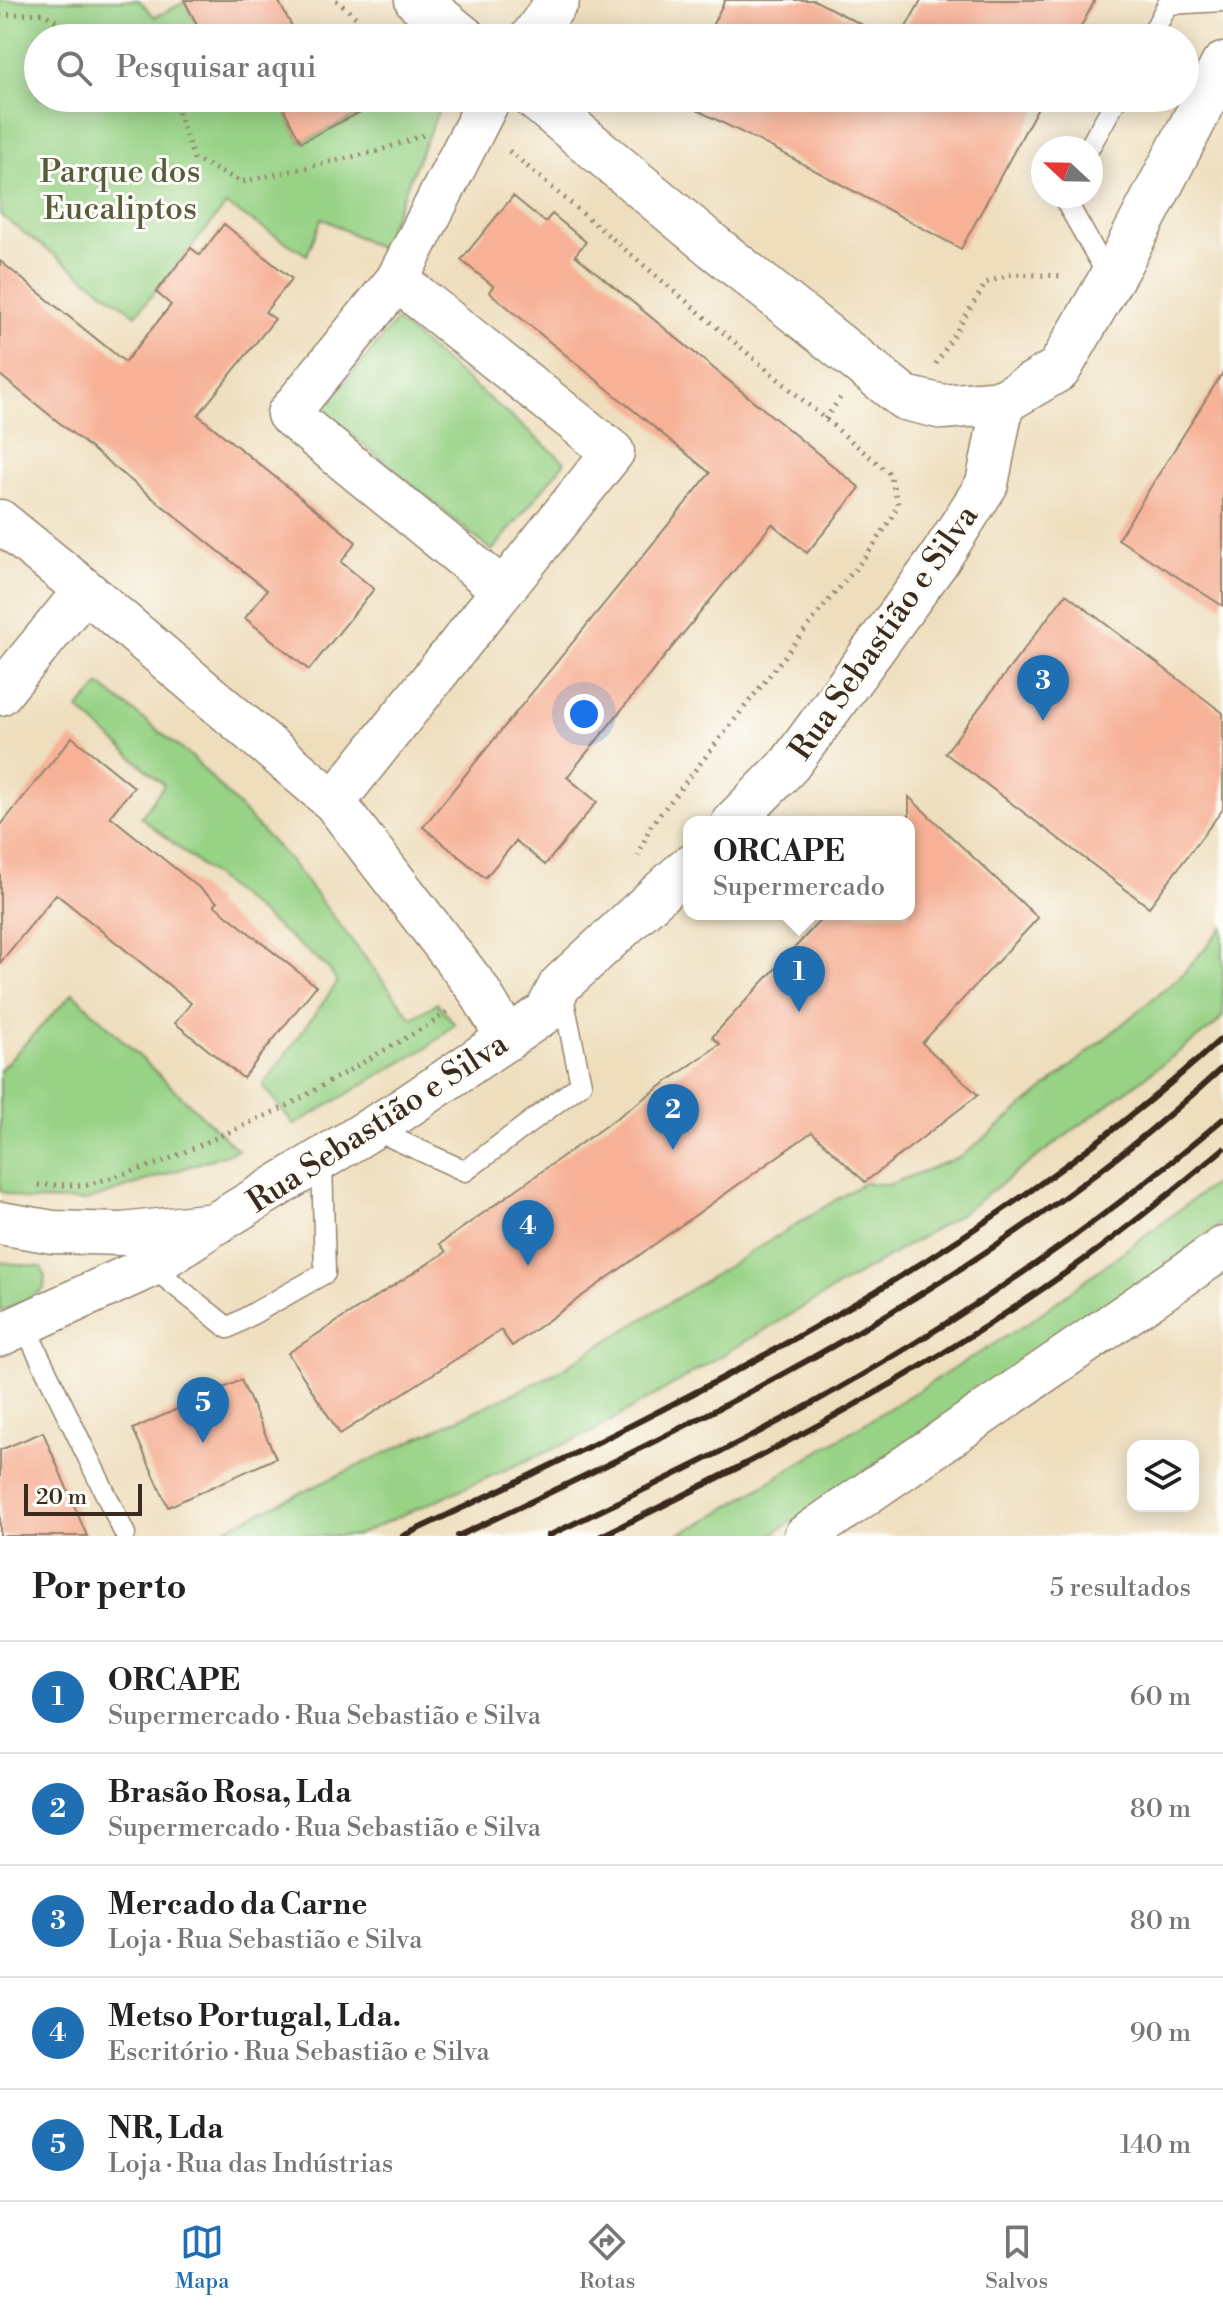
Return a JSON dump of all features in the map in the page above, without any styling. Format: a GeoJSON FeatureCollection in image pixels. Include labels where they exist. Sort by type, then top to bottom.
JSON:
{"type":"FeatureCollection","features":[{"type":"Feature","properties":{"kind":"street"},"geometry":{"type":"LineString","coordinates":[[417,0],[447,24]]}},
{"type":"Feature","properties":{"kind":"street"},"geometry":{"type":"LineString","coordinates":[[541,24],[558,0]]}},
{"type":"Feature","properties":{"kind":"street"},"geometry":{"type":"LineString","coordinates":[[552,112],[714,247],[905,398],[943,407],[1003,402],[1059,369],[1103,268],[1208,122],[1223,65]]}},
{"type":"Feature","properties":{"kind":"street"},"geometry":{"type":"LineString","coordinates":[[483,112],[397,280],[288,414],[503,590]]}},
{"type":"Feature","properties":{"kind":"street"},"geometry":{"type":"LineString","coordinates":[[334,802],[613,452],[397,280]]}},
{"type":"Feature","properties":{"kind":"street","name":"Rua Sebastião e Silva"},"geometry":{"type":"LineString","coordinates":[[739,816],[790,764],[938,561],[987,484],[1003,402]]}},
{"type":"Feature","properties":{"kind":"street"},"geometry":{"type":"LineString","coordinates":[[0,521],[334,802],[478,989],[508,1039]]}},
{"type":"Feature","properties":{"kind":"street"},"geometry":{"type":"LineString","coordinates":[[0,694],[85,590]]}},
{"type":"Feature","properties":{"kind":"street","name":"Rua Sebastião e Silva"},"geometry":{"type":"LineString","coordinates":[[1,1223],[53,1232],[122,1234],[215,1224],[373,1129],[546,1012],[560,985],[683,872]]}},
{"type":"Feature","properties":{"kind":"street"},"geometry":{"type":"LineString","coordinates":[[12,1330],[151,1266],[215,1224]]}},
{"type":"Feature","properties":{"kind":"street"},"geometry":{"type":"LineString","coordinates":[[805,1536],[1223,1248]]}},
{"type":"Feature","properties":{"kind":"lane"},"geometry":{"type":"LineString","coordinates":[[1157,24],[1168,4],[1223,1]]}},
{"type":"Feature","properties":{"kind":"lane"},"geometry":{"type":"LineString","coordinates":[[1096,136],[1109,112]]}},
{"type":"Feature","properties":{"kind":"lane"},"geometry":{"type":"LineString","coordinates":[[1070,208],[1103,268]]}},
{"type":"Feature","properties":{"kind":"lane"},"geometry":{"type":"LineString","coordinates":[[373,1129],[465,1171],[581,1084],[560,985]]}},
{"type":"Feature","properties":{"kind":"lane"},"geometry":{"type":"LineString","coordinates":[[151,1266],[228,1328],[325,1273],[322,1161]]}},
{"type":"Feature","properties":{"kind":"lane"},"geometry":{"type":"LineString","coordinates":[[12,1330],[125,1534]]}},
{"type":"Feature","properties":{"kind":"path"},"geometry":{"type":"LineString","coordinates":[[336,0],[363,24]]}},
{"type":"Feature","properties":{"kind":"path"},"geometry":{"type":"LineString","coordinates":[[0,15],[43,13],[61,24]]}},
{"type":"Feature","properties":{"kind":"path"},"geometry":{"type":"LineString","coordinates":[[178,112],[194,159],[242,182],[378,151],[429,133]]}},
{"type":"Feature","properties":{"kind":"path"},"geometry":{"type":"LineString","coordinates":[[485,112],[890,474],[898,504],[887,530],[872,550],[815,617],[650,827],[635,862]]}},
{"type":"Feature","properties":{"kind":"path"},"geometry":{"type":"LineString","coordinates":[[927,366],[936,365],[986,283],[1012,274],[1077,276],[1103,268]]}},
{"type":"Feature","properties":{"kind":"path"},"geometry":{"type":"LineString","coordinates":[[1,1223],[19,1187],[87,1185],[160,1163],[287,1106],[430,1024],[478,989]]}},
{"type":"Feature","properties":{"kind":"green space","name":"Parque dos Eucaliptos"},"geometry":{"type":"Polygon","coordinates":[[[0,0],[139,0],[155,17],[185,2],[197,24],[24,24],[24,112],[285,112],[301,142],[365,112],[438,112],[380,249],[322,218],[307,255],[226,205],[136,315],[0,215],[0,0]]]}},
{"type":"Feature","properties":{"kind":"green space"},"geometry":{"type":"Polygon","coordinates":[[[396,321],[565,462],[492,551],[322,410],[396,321]]]}},
{"type":"Feature","properties":{"kind":"green space"},"geometry":{"type":"Polygon","coordinates":[[[100,685],[193,758],[289,860],[412,1018],[437,1003],[455,1024],[428,1047],[294,1125],[263,1086],[337,983],[329,969],[141,817],[164,785],[78,709],[100,685]]]}},
{"type":"Feature","properties":{"kind":"green space"},"geometry":{"type":"Polygon","coordinates":[[[1223,927],[1223,1016],[1215,1025],[959,1215],[594,1431],[355,1536],[209,1536],[550,1376],[865,1182],[888,1185],[957,1158],[1183,974],[1223,927]]]}},
{"type":"Feature","properties":{"kind":"green space"},"geometry":{"type":"Polygon","coordinates":[[[73,993],[238,1150],[86,1201],[27,1200],[0,1191],[0,1070],[73,993]]]}},
{"type":"Feature","properties":{"kind":"green space"},"geometry":{"type":"Polygon","coordinates":[[[1223,1177],[1223,1222],[1157,1273],[770,1536],[674,1536],[702,1523],[1028,1323],[1223,1177]]]}},
{"type":"Feature","properties":{"kind":"green space"},"geometry":{"type":"Polygon","coordinates":[[[0,1262],[41,1267],[45,1276],[44,1289],[24,1302],[0,1311],[0,1262]]]}},
{"type":"Feature","properties":{"kind":"building"},"geometry":{"type":"Polygon","coordinates":[[[184,0],[278,0],[291,24],[197,24],[184,0]]]}},
{"type":"Feature","properties":{"kind":"building"},"geometry":{"type":"Polygon","coordinates":[[[725,0],[814,0],[861,24],[713,24],[725,0]]]}},
{"type":"Feature","properties":{"kind":"building"},"geometry":{"type":"Polygon","coordinates":[[[921,0],[1095,0],[1082,24],[908,24],[921,0]]]}},
{"type":"Feature","properties":{"kind":"building"},"geometry":{"type":"Polygon","coordinates":[[[285,112],[361,112],[301,142],[285,112]]]}},
{"type":"Feature","properties":{"kind":"building"},"geometry":{"type":"Polygon","coordinates":[[[701,112],[1035,112],[961,249],[701,112]]]}},
{"type":"Feature","properties":{"kind":"building"},"geometry":{"type":"Polygon","coordinates":[[[513,196],[545,222],[552,214],[586,242],[575,255],[860,488],[807,553],[772,524],[567,777],[597,802],[545,865],[516,841],[485,878],[423,827],[710,473],[489,292],[493,286],[461,260],[513,196]]]}},
{"type":"Feature","properties":{"kind":"building"},"geometry":{"type":"Polygon","coordinates":[[[224,224],[292,279],[265,312],[275,319],[198,415],[356,542],[341,562],[374,589],[309,670],[245,618],[267,590],[0,375],[0,261],[125,362],[171,305],[156,292],[191,248],[200,255],[224,224]]]}},
{"type":"Feature","properties":{"kind":"building"},"geometry":{"type":"Polygon","coordinates":[[[1223,372],[1223,606],[1118,539],[1223,372]]]}},
{"type":"Feature","properties":{"kind":"building"},"geometry":{"type":"Polygon","coordinates":[[[1066,594],[1223,713],[1223,809],[1149,907],[945,753],[1066,594]]]}},
{"type":"Feature","properties":{"kind":"building"},"geometry":{"type":"Polygon","coordinates":[[[72,737],[134,787],[110,816],[217,902],[214,905],[316,986],[243,1078],[175,1023],[191,1003],[56,894],[0,963],[0,826],[72,737]]]}},
{"type":"Feature","properties":{"kind":"building"},"geometry":{"type":"Polygon","coordinates":[[[909,797],[1038,918],[922,1043],[978,1095],[865,1182],[812,1132],[512,1346],[501,1330],[340,1434],[288,1353],[446,1252],[440,1244],[720,1044],[712,1037],[820,920],[915,920],[915,816],[909,816],[909,797]]]}},
{"type":"Feature","properties":{"kind":"building"},"geometry":{"type":"Polygon","coordinates":[[[241,1380],[276,1458],[168,1507],[133,1429],[241,1380]]]}},
{"type":"Feature","properties":{"kind":"building"},"geometry":{"type":"Polygon","coordinates":[[[43,1432],[87,1536],[0,1536],[0,1450],[43,1432]]]}},
{"type":"Feature","properties":{"kind":"railway"},"geometry":{"type":"LineString","coordinates":[[403,1536],[620,1431],[727,1375],[935,1255],[1035,1188],[1131,1115],[1223,1037]]}},
{"type":"Feature","properties":{"kind":"railway"},"geometry":{"type":"LineString","coordinates":[[458,1536],[661,1438],[859,1331],[955,1272],[1048,1209],[1138,1141],[1223,1067]]}},
{"type":"Feature","properties":{"kind":"railway"},"geometry":{"type":"LineString","coordinates":[[548,1536],[749,1437],[914,1344],[1050,1253],[1138,1188],[1223,1119]]}},
{"type":"Feature","properties":{"kind":"railway"},"geometry":{"type":"LineString","coordinates":[[601,1536],[788,1442],[969,1337],[1103,1246],[1223,1149]]}},
{"type":"Feature","properties":{"kind":"place","name":"Mercado da Carne"},"geometry":{"type":"Point","coordinates":[1043,721]}},
{"type":"Feature","properties":{"kind":"place","name":"ORCAPE"},"geometry":{"type":"Point","coordinates":[799,1012]}},
{"type":"Feature","properties":{"kind":"place","name":"Brasão Rosa, Lda"},"geometry":{"type":"Point","coordinates":[673,1150]}},
{"type":"Feature","properties":{"kind":"place","name":"Metso Portugal, Lda."},"geometry":{"type":"Point","coordinates":[528,1266]}},
{"type":"Feature","properties":{"kind":"place","name":"NR, Lda"},"geometry":{"type":"Point","coordinates":[203,1443]}}]}
